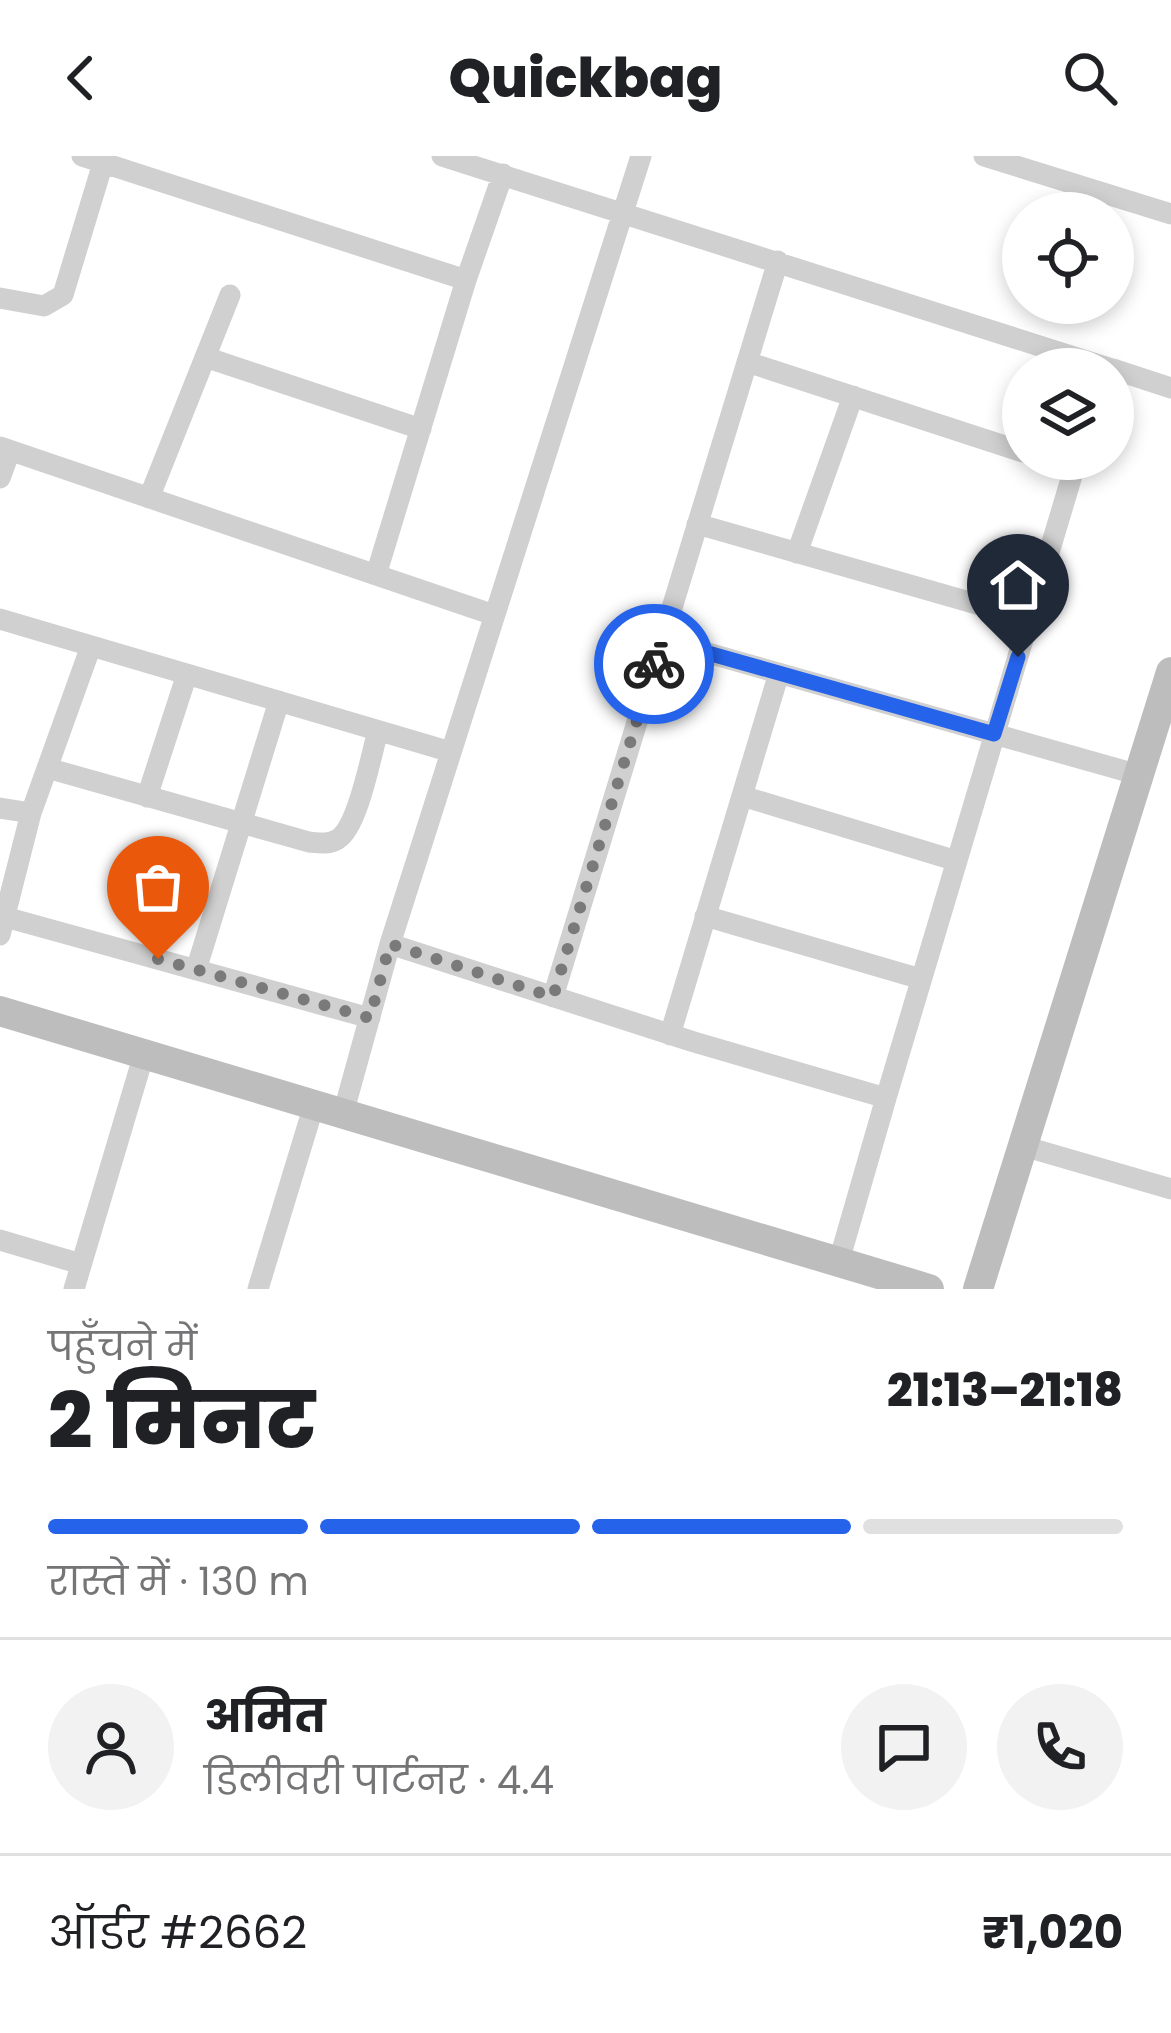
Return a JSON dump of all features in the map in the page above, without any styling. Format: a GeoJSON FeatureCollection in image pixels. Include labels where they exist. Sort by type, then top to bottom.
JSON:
{"type":"FeatureCollection","features":[{"type":"Feature","properties":{"kind":"main road"},"geometry":{"type":"LineString","coordinates":[[978,1289],[1171,672]]}},
{"type":"Feature","properties":{"kind":"main road"},"geometry":{"type":"LineString","coordinates":[[0,1011],[929,1289]]}},
{"type":"Feature","properties":{"kind":"street"},"geometry":{"type":"LineString","coordinates":[[442,156],[1046,348]]}},
{"type":"Feature","properties":{"kind":"street"},"geometry":{"type":"LineString","coordinates":[[258,1289],[370,1018],[641,156]]}},
{"type":"Feature","properties":{"kind":"street"},"geometry":{"type":"LineString","coordinates":[[984,156],[1171,214]]}},
{"type":"Feature","properties":{"kind":"street"},"geometry":{"type":"LineString","coordinates":[[0,298],[44,306],[63,295],[92,160],[466,280]]}},
{"type":"Feature","properties":{"kind":"street"},"geometry":{"type":"LineString","coordinates":[[376,575],[503,174]]}},
{"type":"Feature","properties":{"kind":"street"},"geometry":{"type":"LineString","coordinates":[[553,997],[778,262]]}},
{"type":"Feature","properties":{"kind":"street"},"geometry":{"type":"LineString","coordinates":[[148,498],[230,295]]}},
{"type":"Feature","properties":{"kind":"street"},"geometry":{"type":"LineString","coordinates":[[205,357],[421,429]]}},
{"type":"Feature","properties":{"kind":"street"},"geometry":{"type":"LineString","coordinates":[[747,362],[1002,445]]}},
{"type":"Feature","properties":{"kind":"street"},"geometry":{"type":"LineString","coordinates":[[1134,376],[1171,388]]}},
{"type":"Feature","properties":{"kind":"street"},"geometry":{"type":"LineString","coordinates":[[797,553],[853,396]]}},
{"type":"Feature","properties":{"kind":"street"},"geometry":{"type":"LineString","coordinates":[[0,478],[5,449],[494,615]]}},
{"type":"Feature","properties":{"kind":"street"},"geometry":{"type":"LineString","coordinates":[[839,1261],[1070,480]]}},
{"type":"Feature","properties":{"kind":"street"},"geometry":{"type":"LineString","coordinates":[[697,524],[1029,619]]}},
{"type":"Feature","properties":{"kind":"street"},"geometry":{"type":"LineString","coordinates":[[0,619],[451,752]]}},
{"type":"Feature","properties":{"kind":"street"},"geometry":{"type":"LineString","coordinates":[[662,640],[1139,776]]}},
{"type":"Feature","properties":{"kind":"street"},"geometry":{"type":"LineString","coordinates":[[91,646],[31,813],[2,926],[196,970],[370,1018]]}},
{"type":"Feature","properties":{"kind":"street"},"geometry":{"type":"LineString","coordinates":[[670,1035],[779,673]]}},
{"type":"Feature","properties":{"kind":"street"},"geometry":{"type":"LineString","coordinates":[[147,797],[187,674]]}},
{"type":"Feature","properties":{"kind":"street"},"geometry":{"type":"LineString","coordinates":[[196,970],[279,701]]}},
{"type":"Feature","properties":{"kind":"street"},"geometry":{"type":"LineString","coordinates":[[47,768],[309,842],[336,841],[351,823],[378,730]]}},
{"type":"Feature","properties":{"kind":"street"},"geometry":{"type":"LineString","coordinates":[[742,796],[957,861]]}},
{"type":"Feature","properties":{"kind":"street"},"geometry":{"type":"LineString","coordinates":[[0,808],[31,813]]}},
{"type":"Feature","properties":{"kind":"street"},"geometry":{"type":"LineString","coordinates":[[706,916],[921,979]]}},
{"type":"Feature","properties":{"kind":"street"},"geometry":{"type":"LineString","coordinates":[[390,944],[670,1035],[886,1098]]}},
{"type":"Feature","properties":{"kind":"street"},"geometry":{"type":"LineString","coordinates":[[74,1289],[144,1054]]}},
{"type":"Feature","properties":{"kind":"street"},"geometry":{"type":"LineString","coordinates":[[1023,1146],[1171,1189]]}},
{"type":"Feature","properties":{"kind":"street"},"geometry":{"type":"LineString","coordinates":[[0,1240],[81,1264]]}},
{"type":"Feature","properties":{"kind":"way so far"},"geometry":{"type":"LineString","coordinates":[[158,959],[370,1018],[390,944],[553,997],[654,664]]}},
{"type":"Feature","properties":{"kind":"route"},"geometry":{"type":"LineString","coordinates":[[654,664],[662,640],[994,734],[1018,657]]}}]}
